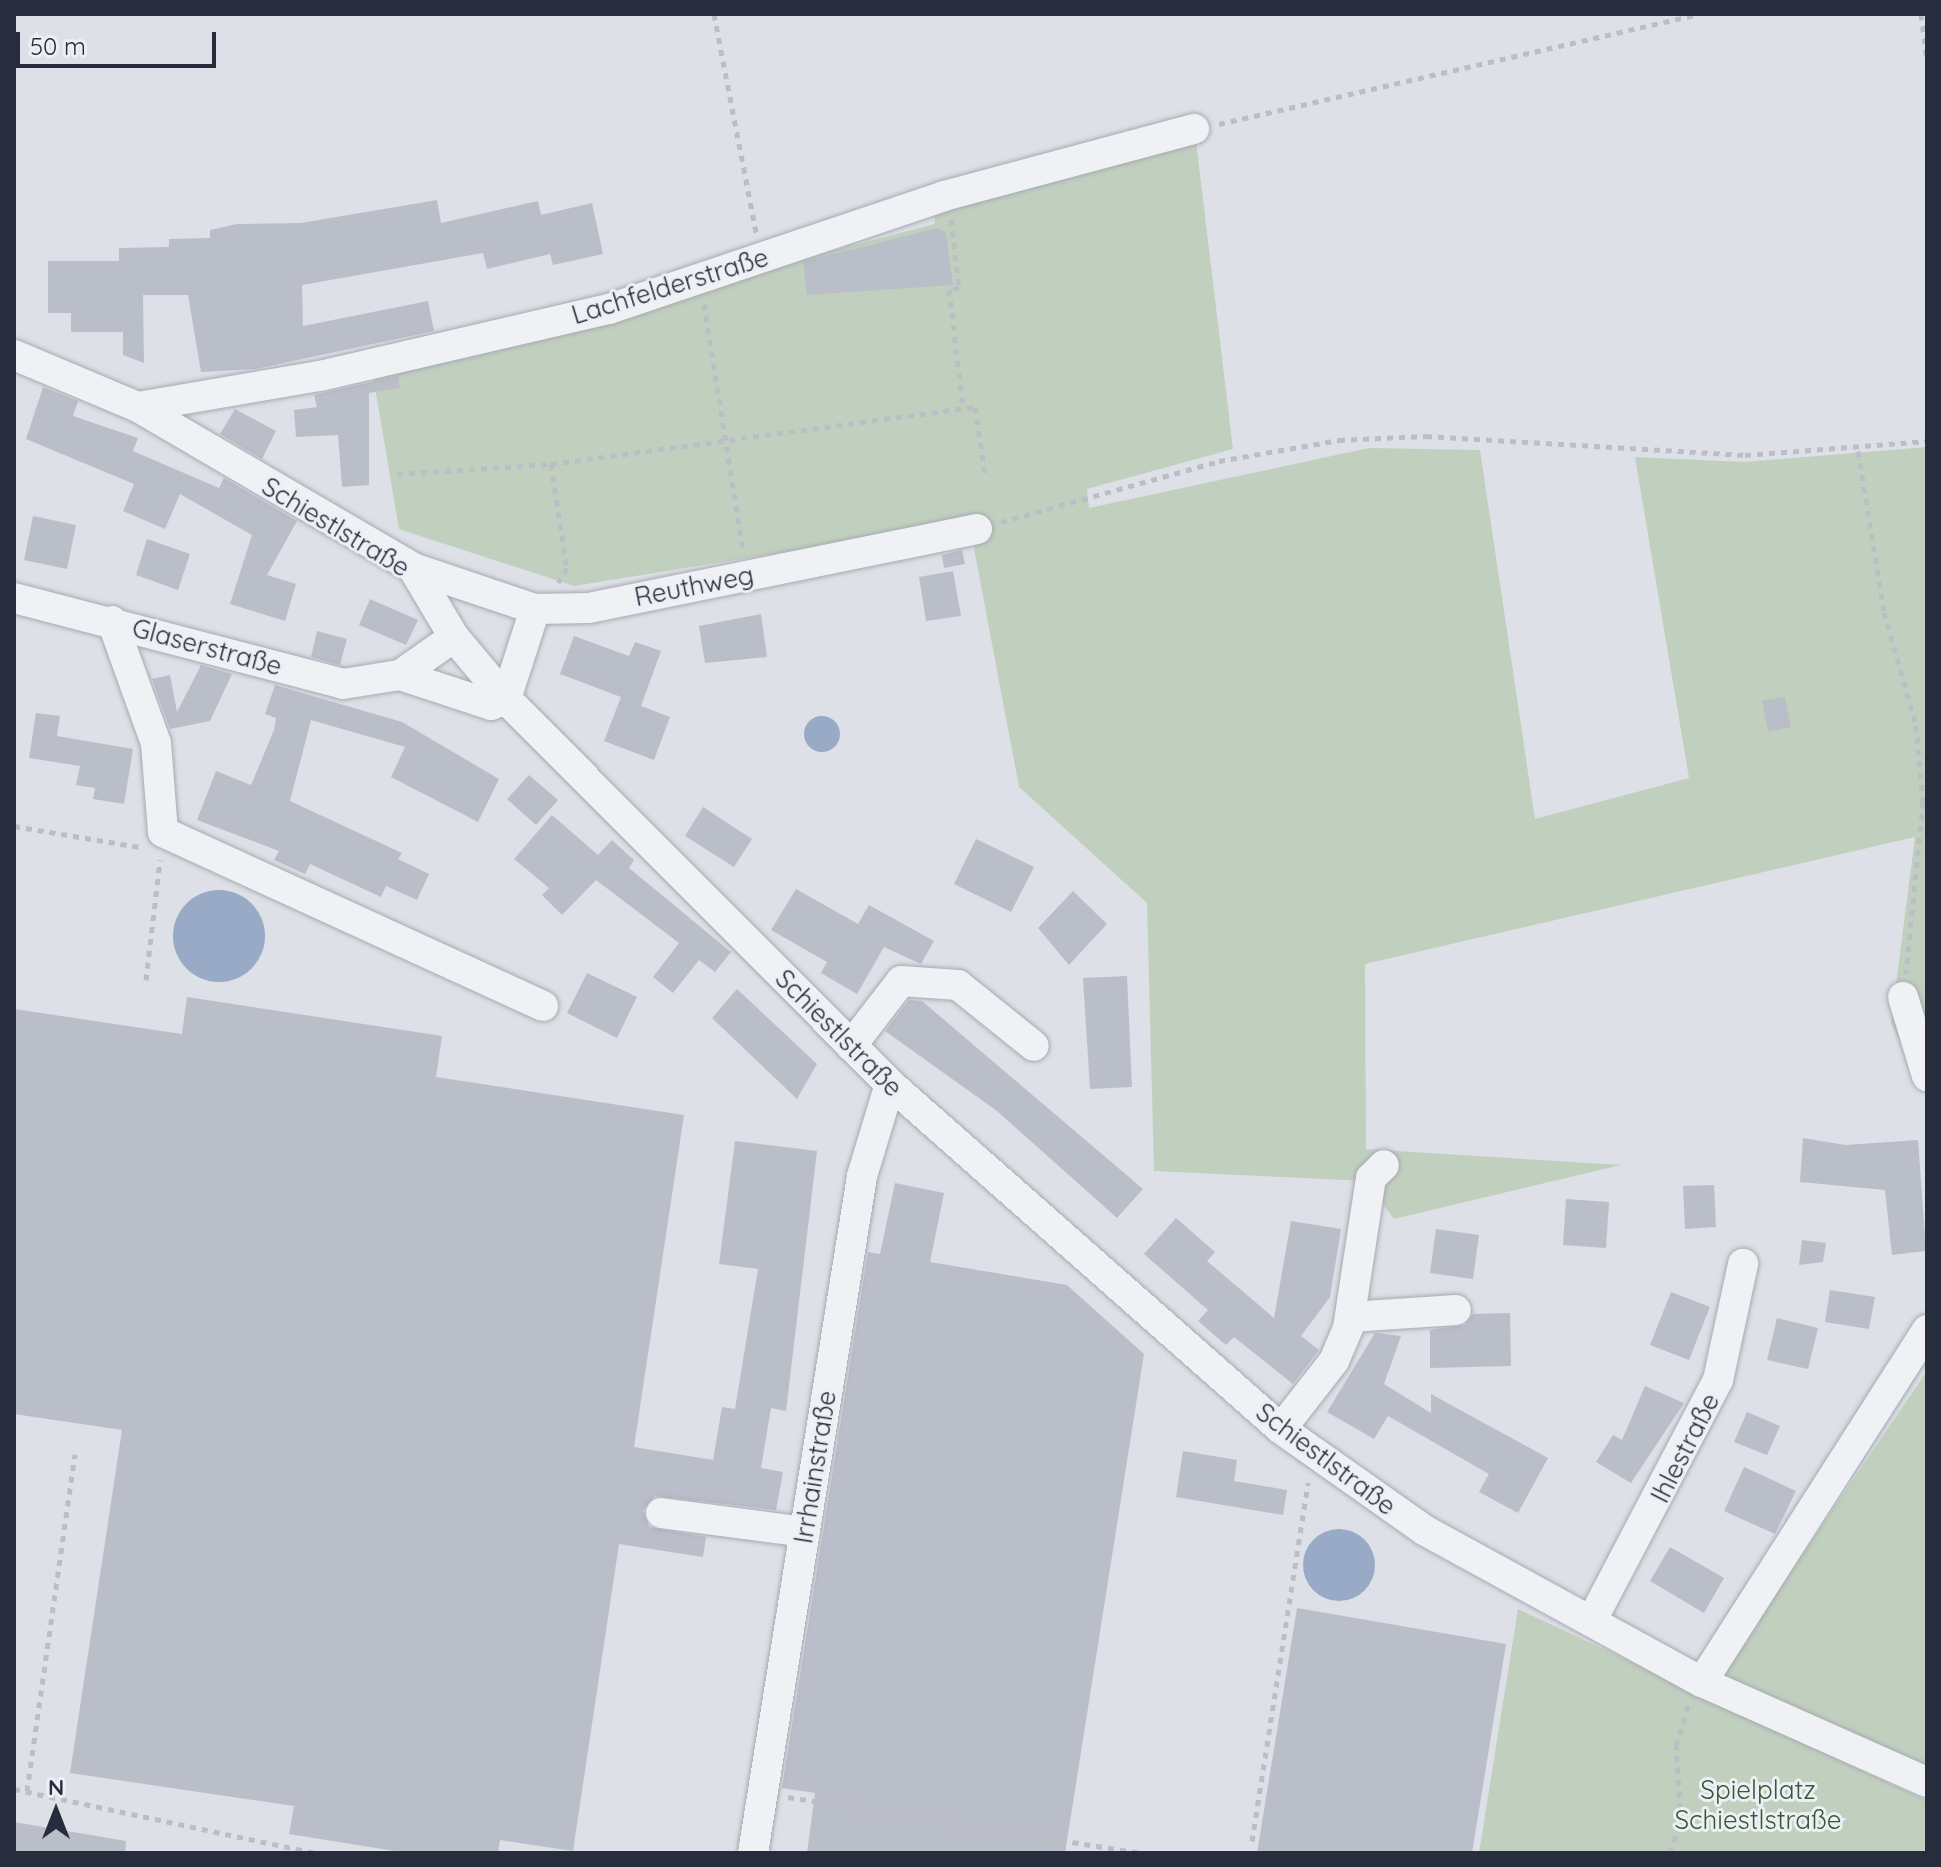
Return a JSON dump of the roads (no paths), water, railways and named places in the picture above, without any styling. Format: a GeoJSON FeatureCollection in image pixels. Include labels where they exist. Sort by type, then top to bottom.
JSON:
{"type":"FeatureCollection","features":[{"type":"Feature","properties":{"kind":"street","name":"Lachfelderstraße"},"geometry":{"type":"LineString","coordinates":[[138,407],[320,376],[609,309],[947,195],[1194,129]]}},
{"type":"Feature","properties":{"kind":"street","name":"Schiestlstraße"},"geometry":{"type":"LineString","coordinates":[[14,355],[138,407],[413,568],[454,637],[506,699],[851,1046],[890,1084],[1281,1429],[1327,1466],[1424,1530],[1702,1682],[1927,1782]]}},
{"type":"Feature","properties":{"kind":"street","name":"Reuthweg"},"geometry":{"type":"LineString","coordinates":[[413,568],[535,609],[589,608],[977,529]]}},
{"type":"Feature","properties":{"kind":"street","name":"Glaserstraße"},"geometry":{"type":"LineString","coordinates":[[14,598],[112,621],[343,684],[400,675],[454,637]]}},
{"type":"Feature","properties":{"kind":"street"},"geometry":{"type":"LineString","coordinates":[[506,699],[535,609]]}},
{"type":"Feature","properties":{"kind":"street"},"geometry":{"type":"LineString","coordinates":[[112,621],[156,743],[162,841],[543,1006]]}},
{"type":"Feature","properties":{"kind":"street","name":"Glaserstraße"},"geometry":{"type":"LineString","coordinates":[[400,675],[491,705],[506,699]]}},
{"type":"Feature","properties":{"kind":"street"},"geometry":{"type":"LineString","coordinates":[[851,1046],[901,981],[958,985],[1034,1046]]}},
{"type":"Feature","properties":{"kind":"street"},"geometry":{"type":"LineString","coordinates":[[1903,997],[1927,1076]]}},
{"type":"Feature","properties":{"kind":"street","name":"Irrhainstraße"},"geometry":{"type":"LineString","coordinates":[[753,1853],[862,1176],[890,1084]]}},
{"type":"Feature","properties":{"kind":"street"},"geometry":{"type":"LineString","coordinates":[[1281,1429],[1334,1361],[1349,1323],[1371,1178],[1384,1165]]}},
{"type":"Feature","properties":{"kind":"street","name":"Ihlestraße"},"geometry":{"type":"LineString","coordinates":[[1592,1620],[1718,1380],[1743,1264]]}},
{"type":"Feature","properties":{"kind":"street"},"geometry":{"type":"LineString","coordinates":[[1349,1323],[1456,1310]]}},
{"type":"Feature","properties":{"kind":"street"},"geometry":{"type":"LineString","coordinates":[[1702,1682],[1927,1330]]}},
{"type":"Feature","properties":{"kind":"street"},"geometry":{"type":"LineString","coordinates":[[661,1513],[805,1532]]}},
{"type":"Feature","properties":{"kind":"water"},"geometry":{"type":"Polygon","coordinates":[[[822,716],[835,721],[840,734],[835,747],[822,752],[809,747],[804,734],[809,721],[822,716]]]}},
{"type":"Feature","properties":{"kind":"water"},"geometry":{"type":"Polygon","coordinates":[[[219,890],[237,893],[252,903],[262,918],[265,936],[262,954],[252,969],[237,979],[219,982],[201,979],[186,969],[176,954],[173,936],[176,918],[186,903],[201,893],[219,890]]]}},
{"type":"Feature","properties":{"kind":"water"},"geometry":{"type":"Polygon","coordinates":[[[1339,1529],[1359,1535],[1369,1545],[1375,1565],[1369,1585],[1359,1595],[1339,1601],[1319,1595],[1309,1585],[1303,1565],[1309,1545],[1319,1535],[1339,1529]]]}},
{"type":"Feature","properties":{"kind":"park label","name":"Spielplatz Schiestlstraße"},"geometry":{"type":"Point","coordinates":[1758,1805]}}]}
